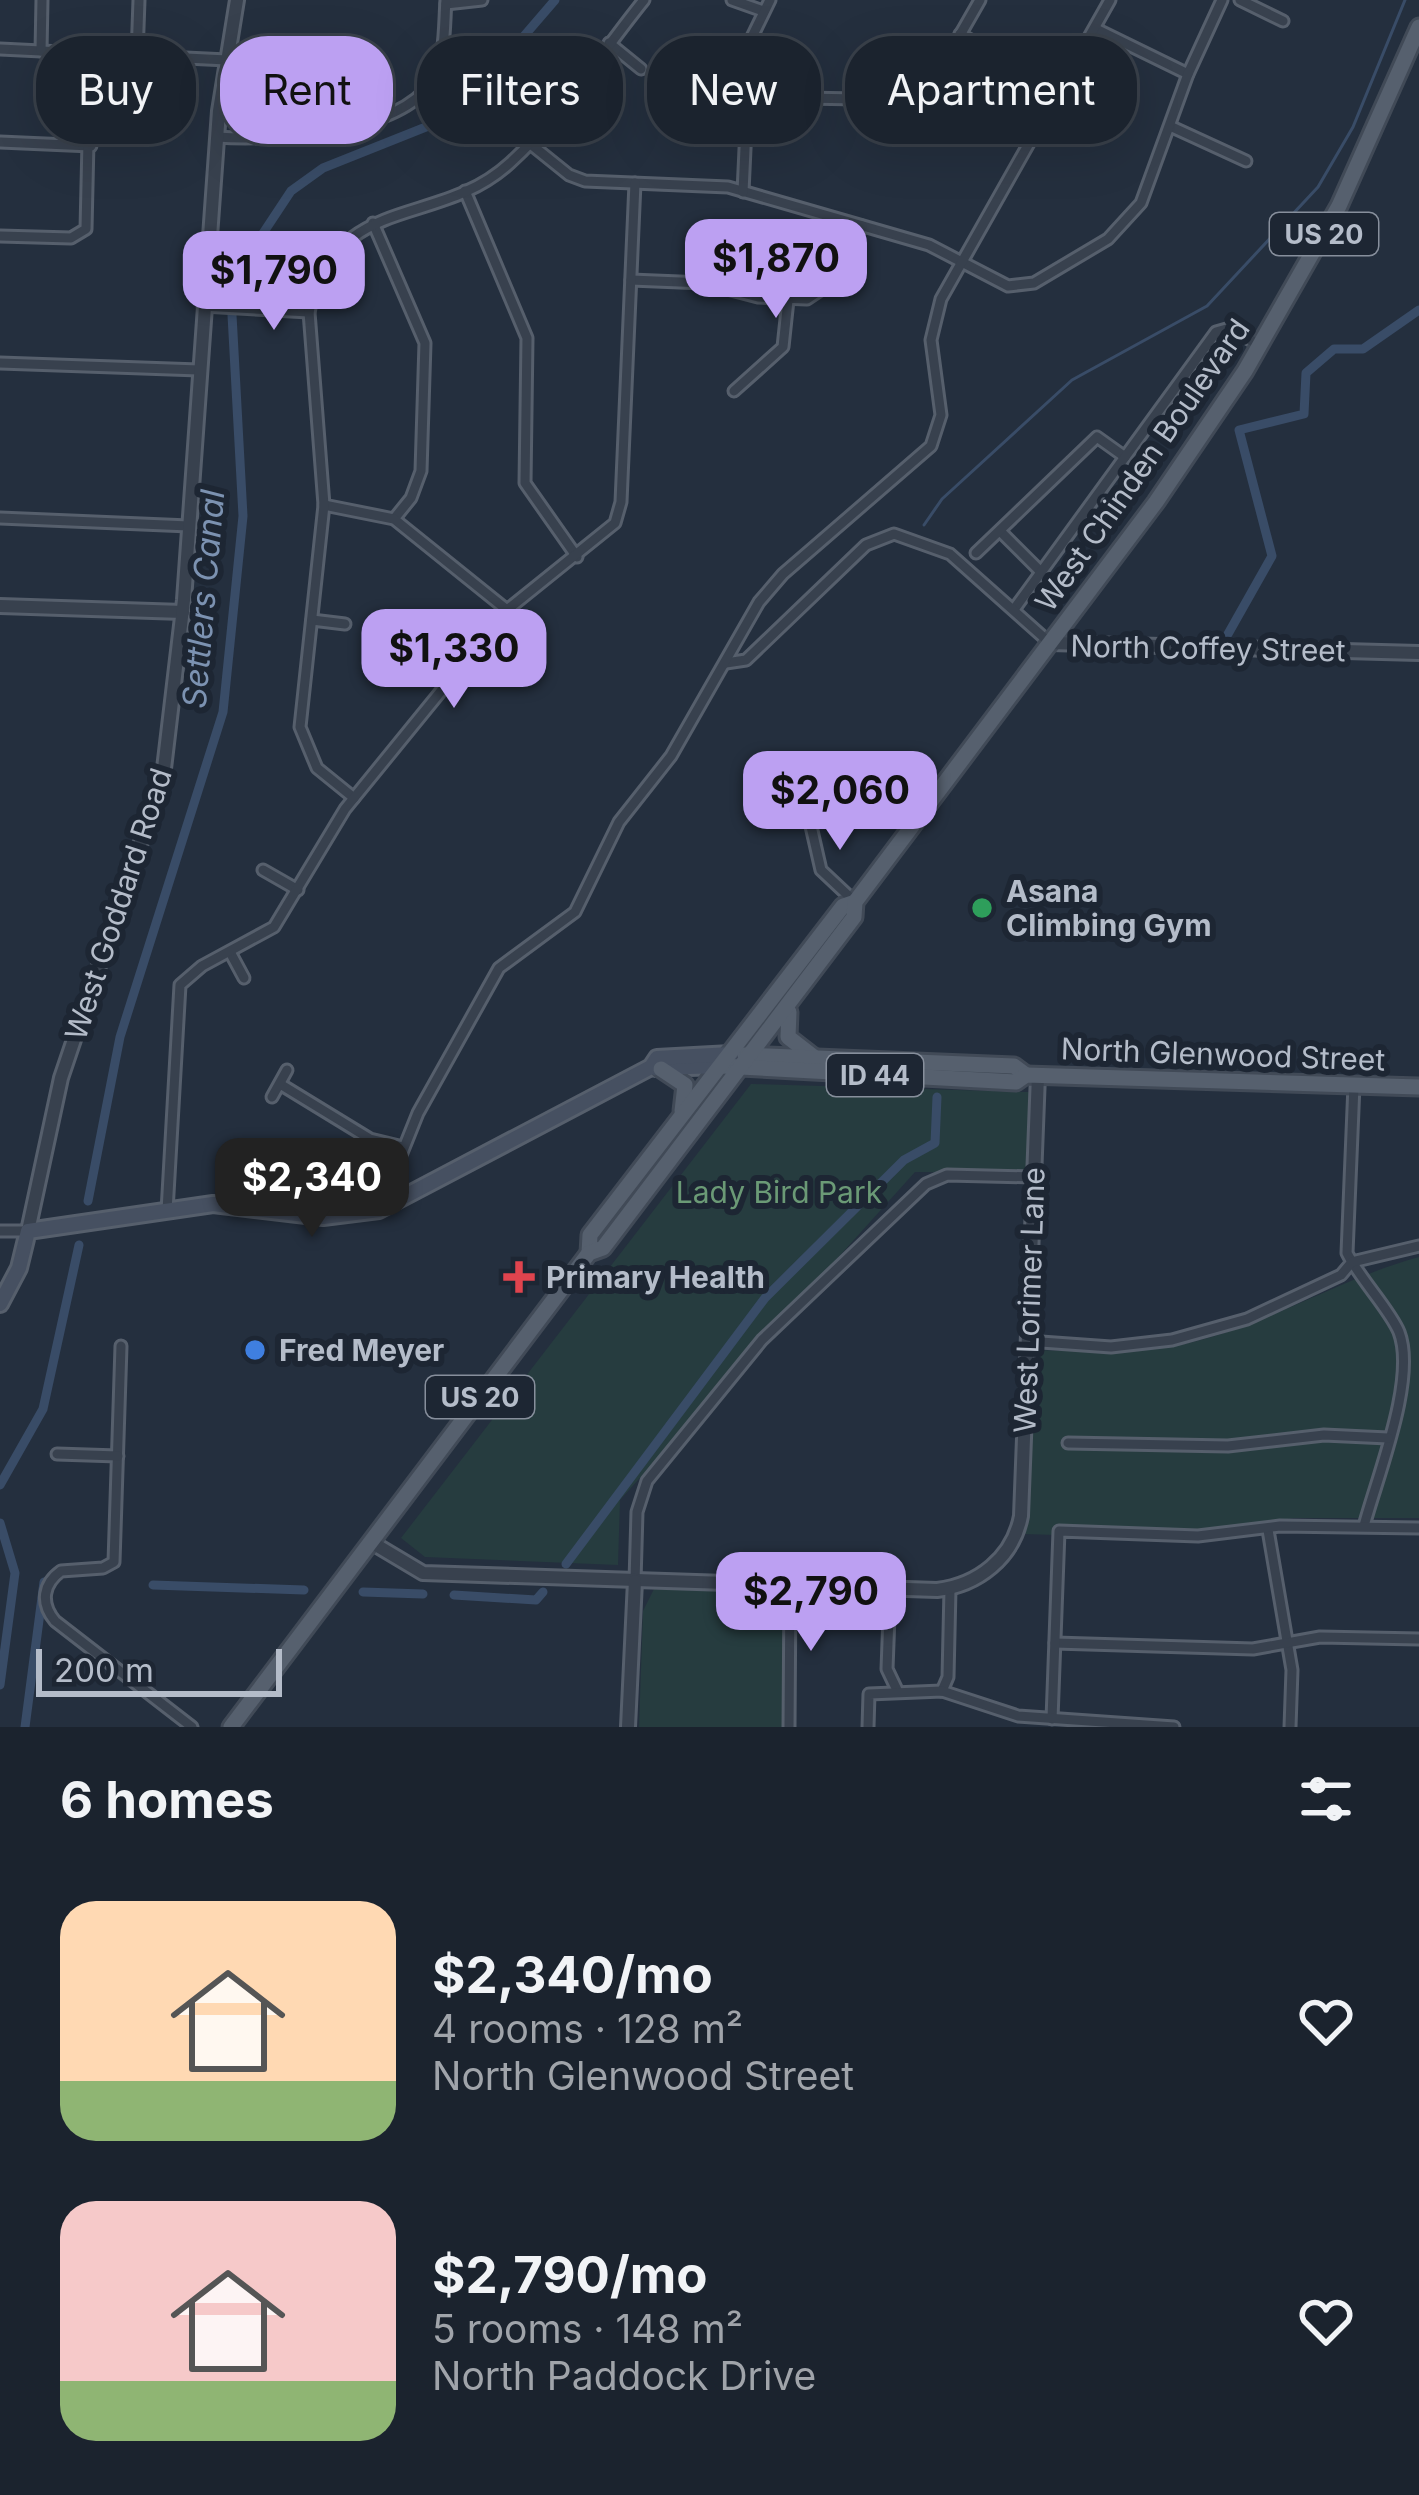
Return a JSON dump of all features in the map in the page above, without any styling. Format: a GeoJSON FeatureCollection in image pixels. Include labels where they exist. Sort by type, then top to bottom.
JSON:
{"type":"FeatureCollection","features":[{"type":"Feature","properties":{"kind":"main road","name":"West Chinden Boulevard"},"geometry":{"type":"LineString","coordinates":[[231,1727],[589,1253],[603,1248],[791,1006],[854,917],[855,902],[1156,502],[1261,346],[1339,206],[1419,27]]}},
{"type":"Feature","properties":{"kind":"main road","name":"West Chinden Boulevard"},"geometry":{"type":"LineString","coordinates":[[589,1253],[590,1235],[843,906],[855,902]]}},
{"type":"Feature","properties":{"kind":"main road"},"geometry":{"type":"LineString","coordinates":[[791,1006],[788,1037],[817,1060]]}},
{"type":"Feature","properties":{"kind":"main road","name":"North Glenwood Street"},"geometry":{"type":"LineString","coordinates":[[28,1232],[226,1203],[323,1216],[379,1210],[656,1068],[726,1060],[1016,1082],[1032,1075]]}},
{"type":"Feature","properties":{"kind":"main road","name":"North Glenwood Street"},"geometry":{"type":"LineString","coordinates":[[747,1062],[1014,1066],[1032,1075],[1419,1087]]}},
{"type":"Feature","properties":{"kind":"main road"},"geometry":{"type":"LineString","coordinates":[[656,1068],[686,1085],[679,1123]]}},
{"type":"Feature","properties":{"kind":"main road"},"geometry":{"type":"LineString","coordinates":[[0,1304],[20,1268],[28,1232]]}},
{"type":"Feature","properties":{"kind":"street"},"geometry":{"type":"LineString","coordinates":[[41,36],[42,0]]}},
{"type":"Feature","properties":{"kind":"street"},"geometry":{"type":"LineString","coordinates":[[138,36],[139,0]]}},
{"type":"Feature","properties":{"kind":"street","name":"West Goddard Road"},"geometry":{"type":"LineString","coordinates":[[231,36],[237,0]]}},
{"type":"Feature","properties":{"kind":"street"},"geometry":{"type":"LineString","coordinates":[[217,137],[288,138],[400,110],[422,94],[437,71],[446,2],[482,0]]}},
{"type":"Feature","properties":{"kind":"street"},"geometry":{"type":"LineString","coordinates":[[615,36],[644,0]]}},
{"type":"Feature","properties":{"kind":"street"},"geometry":{"type":"LineString","coordinates":[[732,0],[764,11]]}},
{"type":"Feature","properties":{"kind":"street"},"geometry":{"type":"LineString","coordinates":[[752,36],[770,0]]}},
{"type":"Feature","properties":{"kind":"street"},"geometry":{"type":"LineString","coordinates":[[821,98],[914,100],[932,84],[980,0]]}},
{"type":"Feature","properties":{"kind":"street"},"geometry":{"type":"LineString","coordinates":[[1092,36],[1110,0]]}},
{"type":"Feature","properties":{"kind":"street"},"geometry":{"type":"LineString","coordinates":[[530,144],[568,175],[743,192],[929,245],[995,282],[1020,286],[1108,239],[1141,203],[1188,74],[1222,0]]}},
{"type":"Feature","properties":{"kind":"street"},"geometry":{"type":"LineString","coordinates":[[1240,0],[1283,20]]}},
{"type":"Feature","properties":{"kind":"street"},"geometry":{"type":"LineString","coordinates":[[1096,29],[1188,74]]}},
{"type":"Feature","properties":{"kind":"street"},"geometry":{"type":"LineString","coordinates":[[961,34],[965,36]]}},
{"type":"Feature","properties":{"kind":"street"},"geometry":{"type":"LineString","coordinates":[[0,49],[36,51]]}},
{"type":"Feature","properties":{"kind":"street"},"geometry":{"type":"LineString","coordinates":[[623,54],[641,69]]}},
{"type":"Feature","properties":{"kind":"street","name":"West Goddard Road"},"geometry":{"type":"LineString","coordinates":[[28,1232],[62,1078],[163,777],[183,612],[220,114]]}},
{"type":"Feature","properties":{"kind":"street"},"geometry":{"type":"LineString","coordinates":[[1172,127],[1246,161]]}},
{"type":"Feature","properties":{"kind":"street"},"geometry":{"type":"LineString","coordinates":[[0,142],[91,146],[88,222],[81,233],[70,238],[0,236]]}},
{"type":"Feature","properties":{"kind":"street"},"geometry":{"type":"LineString","coordinates":[[354,798],[306,751],[300,727],[324,506],[309,312],[329,258],[352,233],[492,178],[526,144]]}},
{"type":"Feature","properties":{"kind":"street"},"geometry":{"type":"LineString","coordinates":[[743,192],[746,144]]}},
{"type":"Feature","properties":{"kind":"street"},"geometry":{"type":"LineString","coordinates":[[379,1210],[403,1147],[499,968],[575,912],[619,822],[670,756],[760,602],[783,574],[932,446],[941,415],[933,328],[941,299],[1031,144]]}},
{"type":"Feature","properties":{"kind":"street"},"geometry":{"type":"LineString","coordinates":[[167,1210],[177,995],[189,975],[274,927],[354,798],[507,610],[615,523],[621,502],[635,183]]}},
{"type":"Feature","properties":{"kind":"street"},"geometry":{"type":"LineString","coordinates":[[465,191],[527,338],[525,483],[577,557]]}},
{"type":"Feature","properties":{"kind":"street"},"geometry":{"type":"LineString","coordinates":[[373,223],[425,343],[421,471],[411,498],[394,519]]}},
{"type":"Feature","properties":{"kind":"street"},"geometry":{"type":"LineString","coordinates":[[631,280],[704,283],[788,300],[822,291],[862,226]]}},
{"type":"Feature","properties":{"kind":"street"},"geometry":{"type":"LineString","coordinates":[[734,391],[783,347],[788,300]]}},
{"type":"Feature","properties":{"kind":"street"},"geometry":{"type":"LineString","coordinates":[[203,306],[309,312]]}},
{"type":"Feature","properties":{"kind":"street"},"geometry":{"type":"LineString","coordinates":[[1015,608],[1216,332],[1232,328],[1261,346]]}},
{"type":"Feature","properties":{"kind":"street"},"geometry":{"type":"LineString","coordinates":[[0,363],[199,370]]}},
{"type":"Feature","properties":{"kind":"street"},"geometry":{"type":"LineString","coordinates":[[976,554],[1097,437],[1125,457]]}},
{"type":"Feature","properties":{"kind":"street"},"geometry":{"type":"LineString","coordinates":[[324,506],[373,510],[394,519],[507,610]]}},
{"type":"Feature","properties":{"kind":"street"},"geometry":{"type":"LineString","coordinates":[[0,518],[189,526]]}},
{"type":"Feature","properties":{"kind":"street"},"geometry":{"type":"LineString","coordinates":[[1000,531],[1041,572]]}},
{"type":"Feature","properties":{"kind":"street","name":"North Coffey Street"},"geometry":{"type":"LineString","coordinates":[[726,664],[746,660],[866,545],[885,535],[903,534],[936,546],[1015,608],[1050,644],[1419,653]]}},
{"type":"Feature","properties":{"kind":"street"},"geometry":{"type":"LineString","coordinates":[[0,606],[183,612]]}},
{"type":"Feature","properties":{"kind":"street"},"geometry":{"type":"LineString","coordinates":[[312,620],[345,624]]}},
{"type":"Feature","properties":{"kind":"street"},"geometry":{"type":"LineString","coordinates":[[808,813],[821,870],[855,902]]}},
{"type":"Feature","properties":{"kind":"street"},"geometry":{"type":"LineString","coordinates":[[262,870],[298,890]]}},
{"type":"Feature","properties":{"kind":"street"},"geometry":{"type":"LineString","coordinates":[[230,952],[244,979]]}},
{"type":"Feature","properties":{"kind":"street"},"geometry":{"type":"LineString","coordinates":[[272,1097],[287,1070]]}},
{"type":"Feature","properties":{"kind":"street","name":"West Lorimer Lane"},"geometry":{"type":"LineString","coordinates":[[950,1588],[997,1563],[1019,1525],[1034,1177],[1032,1075]]}},
{"type":"Feature","properties":{"kind":"street"},"geometry":{"type":"LineString","coordinates":[[280,1084],[375,1141],[403,1147]]}},
{"type":"Feature","properties":{"kind":"street"},"geometry":{"type":"LineString","coordinates":[[1354,1085],[1347,1253],[1358,1278],[1396,1325],[1405,1350],[1364,1526]]}},
{"type":"Feature","properties":{"kind":"street"},"geometry":{"type":"LineString","coordinates":[[628,1727],[637,1512],[647,1481],[762,1340],[926,1184],[947,1175],[1034,1177]]}},
{"type":"Feature","properties":{"kind":"street","name":"North Glenwood Street"},"geometry":{"type":"LineString","coordinates":[[0,1231],[28,1232]]}},
{"type":"Feature","properties":{"kind":"street"},"geometry":{"type":"LineString","coordinates":[[1028,1341],[1111,1347],[1210,1332],[1341,1275],[1352,1262],[1419,1246]]}},
{"type":"Feature","properties":{"kind":"street"},"geometry":{"type":"LineString","coordinates":[[121,1346],[111,1565],[56,1575],[45,1600],[55,1621],[192,1727]]}},
{"type":"Feature","properties":{"kind":"street"},"geometry":{"type":"LineString","coordinates":[[1068,1443],[1228,1446],[1324,1435],[1388,1438]]}},
{"type":"Feature","properties":{"kind":"street"},"geometry":{"type":"LineString","coordinates":[[57,1454],[118,1456]]}},
{"type":"Feature","properties":{"kind":"street"},"geometry":{"type":"LineString","coordinates":[[1052,1719],[1059,1531],[1198,1536],[1364,1526],[1419,1528]]}},
{"type":"Feature","properties":{"kind":"street"},"geometry":{"type":"LineString","coordinates":[[1268,1530],[1288,1642],[1290,1727]]}},
{"type":"Feature","properties":{"kind":"street"},"geometry":{"type":"LineString","coordinates":[[371,1542],[423,1574],[950,1588],[948,1677],[942,1691]]}},
{"type":"Feature","properties":{"kind":"street"},"geometry":{"type":"LineString","coordinates":[[789,1727],[790,1586]]}},
{"type":"Feature","properties":{"kind":"street"},"geometry":{"type":"LineString","coordinates":[[890,1589],[887,1669],[897,1690]]}},
{"type":"Feature","properties":{"kind":"street"},"geometry":{"type":"LineString","coordinates":[[1055,1643],[1253,1649],[1288,1642],[1419,1639]]}},
{"type":"Feature","properties":{"kind":"street"},"geometry":{"type":"LineString","coordinates":[[868,1727],[869,1694],[897,1690],[942,1691],[1018,1716],[1174,1727]]}},
{"type":"Feature","properties":{"kind":"green space","name":"Lady Bird Park"},"geometry":{"type":"Polygon","coordinates":[[[751,1084],[1029,1092],[1028,1173],[915,1172],[620,1500],[618,1565],[425,1557],[401,1538],[751,1084]]]}},
{"type":"Feature","properties":{"kind":"green space"},"geometry":{"type":"Polygon","coordinates":[[[1419,1257],[1419,1518],[1294,1518],[1175,1539],[1024,1534],[1035,1350],[1139,1350],[1205,1339],[1419,1257]]]}},
{"type":"Feature","properties":{"kind":"green space"},"geometry":{"type":"Polygon","coordinates":[[[654,1589],[790,1592],[789,1727],[639,1727],[643,1611],[654,1589]]]}},
{"type":"Feature","properties":{"kind":"waterway","name":"Settlers Canal"},"geometry":{"type":"LineString","coordinates":[[88,1201],[120,1037],[223,712],[243,516],[232,315],[238,271],[291,191],[323,168],[456,115],[555,0]]}},
{"type":"Feature","properties":{"kind":"waterway"},"geometry":{"type":"LineString","coordinates":[[924,525],[942,499],[1072,380],[1207,306],[1318,187],[1353,127],[1405,0]]}},
{"type":"Feature","properties":{"kind":"waterway"},"geometry":{"type":"LineString","coordinates":[[1228,634],[1272,556],[1239,430],[1304,414],[1306,373],[1334,349],[1363,349],[1419,310]]}},
{"type":"Feature","properties":{"kind":"waterway"},"geometry":{"type":"LineString","coordinates":[[566,1564],[765,1298],[904,1160],[935,1143],[937,1097]]}},
{"type":"Feature","properties":{"kind":"waterway","name":"Settlers Canal"},"geometry":{"type":"LineString","coordinates":[[0,1485],[43,1409],[79,1245]]}},
{"type":"Feature","properties":{"kind":"waterway","name":"Settlers Canal"},"geometry":{"type":"LineString","coordinates":[[0,1523],[15,1573],[0,1685]]}},
{"type":"Feature","properties":{"kind":"waterway"},"geometry":{"type":"LineString","coordinates":[[25,1727],[44,1582]]}},
{"type":"Feature","properties":{"kind":"waterway"},"geometry":{"type":"LineString","coordinates":[[153,1585],[304,1590]]}},
{"type":"Feature","properties":{"kind":"waterway"},"geometry":{"type":"LineString","coordinates":[[363,1592],[423,1594]]}},
{"type":"Feature","properties":{"kind":"waterway"},"geometry":{"type":"LineString","coordinates":[[454,1595],[536,1600],[543,1592]]}},
{"type":"Feature","properties":{"kind":"place","name":"Asana Climbing Gym"},"geometry":{"type":"Point","coordinates":[982,908]}},
{"type":"Feature","properties":{"kind":"place","name":"Primary Health"},"geometry":{"type":"Point","coordinates":[519,1277]}},
{"type":"Feature","properties":{"kind":"place","name":"Fred Meyer"},"geometry":{"type":"Point","coordinates":[255,1350]}}]}
